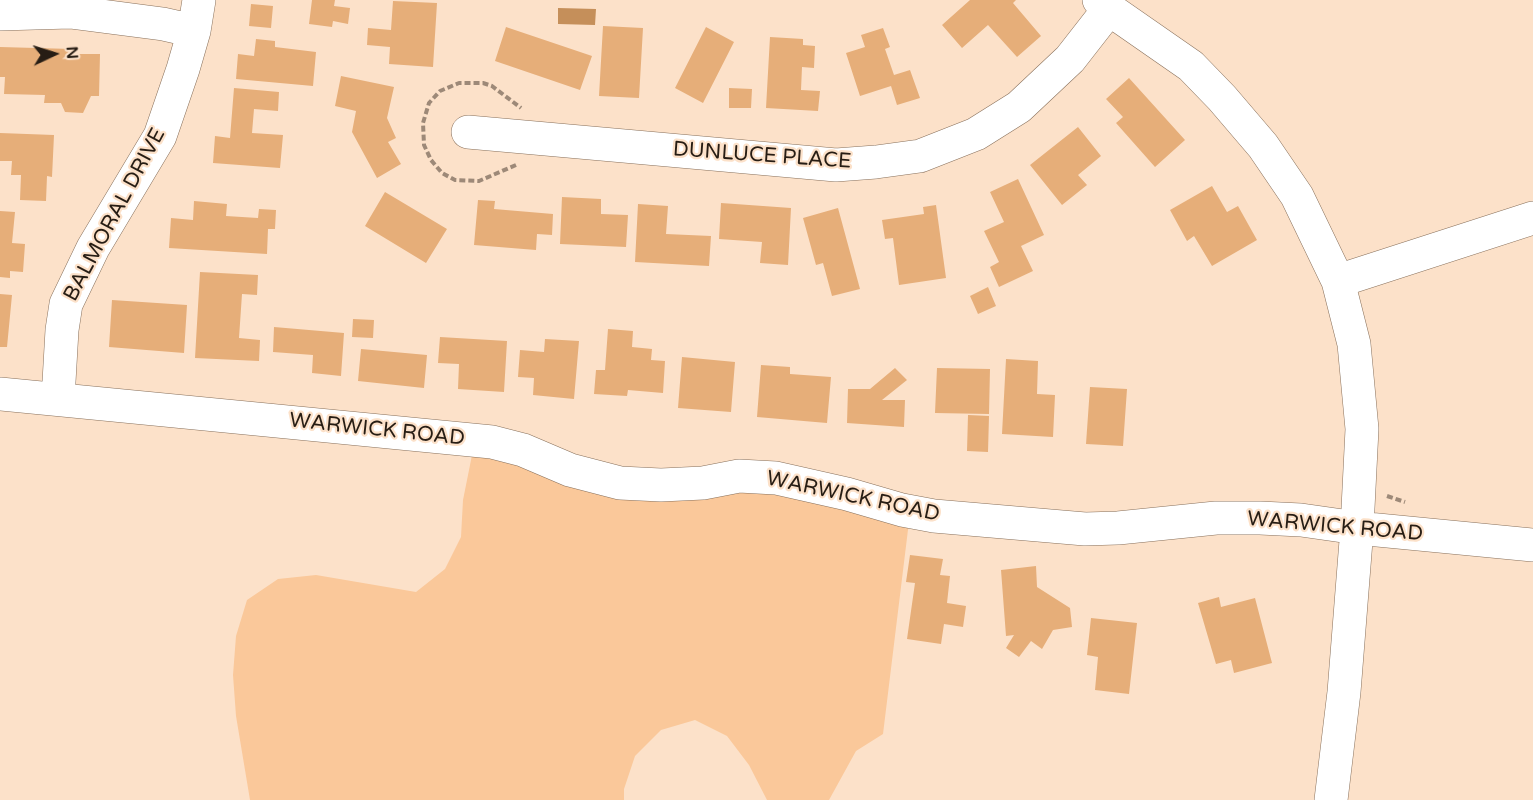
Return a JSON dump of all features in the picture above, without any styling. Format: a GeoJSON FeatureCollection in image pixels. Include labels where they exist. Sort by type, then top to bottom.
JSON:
{"type":"FeatureCollection","features":[{"type":"Feature","properties":{"kind":"street","name":"DUNLUCE PLACE"},"geometry":{"type":"LineString","coordinates":[[468,132],[836,165],[920,156],[976,134],[1019,108],[1070,59],[1104,5]]}},
{"type":"Feature","properties":{"kind":"street"},"geometry":{"type":"LineString","coordinates":[[1104,5],[1191,66],[1263,146],[1297,196],[1338,280],[1354,344],[1362,429],[1344,692],[1331,800]]}},
{"type":"Feature","properties":{"kind":"street"},"geometry":{"type":"LineString","coordinates":[[0,14],[70,12],[163,24],[196,16]]}},
{"type":"Feature","properties":{"kind":"street","name":"BALMORAL DRIVE"},"geometry":{"type":"LineString","coordinates":[[58,399],[62,330],[66,304],[93,248],[160,136],[196,16]]}},
{"type":"Feature","properties":{"kind":"street"},"geometry":{"type":"LineString","coordinates":[[1338,280],[1533,218]]}},
{"type":"Feature","properties":{"kind":"street","name":"WARWICK ROAD"},"geometry":{"type":"LineString","coordinates":[[0,394],[492,442],[523,450],[570,471],[620,483],[661,485],[703,483],[739,476],[776,478],[934,516],[1085,529],[1260,518],[1301,520],[1357,528],[1533,545]]}},
{"type":"Feature","properties":{"kind":"path"},"geometry":{"type":"LineString","coordinates":[[1359,494],[1386,495],[1414,506]]}},
{"type":"Feature","properties":{"kind":"shaded area"},"geometry":{"type":"Polygon","coordinates":[[[558,8],[596,9],[595,25],[558,24],[558,8]]]}},
{"type":"Feature","properties":{"kind":"shaded area"},"geometry":{"type":"Polygon","coordinates":[[[472,455],[912,497],[883,734],[856,751],[829,800],[767,800],[749,765],[727,736],[695,720],[661,730],[635,756],[624,789],[624,800],[250,800],[236,716],[233,675],[236,636],[247,600],[278,579],[316,575],[416,592],[445,569],[461,537],[463,500],[472,455]]]}},
{"type":"Feature","properties":{"kind":"building"},"geometry":{"type":"Polygon","coordinates":[[[312,0],[335,0],[334,6],[350,8],[348,24],[333,21],[332,27],[309,24],[312,0]]]}},
{"type":"Feature","properties":{"kind":"building"},"geometry":{"type":"Polygon","coordinates":[[[970,0],[1016,0],[1013,3],[1041,36],[1017,57],[988,25],[962,48],[942,25],[970,0]]]}},
{"type":"Feature","properties":{"kind":"building"},"geometry":{"type":"Polygon","coordinates":[[[393,1],[437,3],[433,67],[389,64],[390,47],[367,45],[368,28],[391,30],[393,1]]]}},
{"type":"Feature","properties":{"kind":"building"},"geometry":{"type":"Polygon","coordinates":[[[251,4],[273,6],[271,28],[249,26],[251,4]]]}},
{"type":"Feature","properties":{"kind":"building"},"geometry":{"type":"Polygon","coordinates":[[[603,26],[643,28],[639,98],[599,96],[603,26]]]}},
{"type":"Feature","properties":{"kind":"building"},"geometry":{"type":"Polygon","coordinates":[[[506,27],[592,56],[580,90],[495,61],[506,27]]]}},
{"type":"Feature","properties":{"kind":"building"},"geometry":{"type":"Polygon","coordinates":[[[706,27],[734,42],[703,103],[675,88],[706,27]]]}},
{"type":"Feature","properties":{"kind":"building"},"geometry":{"type":"Polygon","coordinates":[[[883,28],[890,47],[885,49],[894,75],[910,70],[920,98],[897,105],[891,86],[860,96],[846,53],[865,47],[861,35],[883,28]]]}},
{"type":"Feature","properties":{"kind":"building"},"geometry":{"type":"Polygon","coordinates":[[[770,37],[803,39],[803,45],[815,46],[814,68],[802,67],[801,90],[820,91],[818,111],[766,108],[770,37]]]}},
{"type":"Feature","properties":{"kind":"building"},"geometry":{"type":"Polygon","coordinates":[[[256,39],[275,41],[275,47],[316,52],[313,86],[236,79],[238,54],[254,56],[256,39]]]}},
{"type":"Feature","properties":{"kind":"building"},"geometry":{"type":"Polygon","coordinates":[[[0,47],[72,49],[72,54],[100,54],[99,96],[91,96],[83,113],[65,112],[61,103],[44,103],[45,95],[4,94],[5,77],[0,77],[0,47]]]}},
{"type":"Feature","properties":{"kind":"building"},"geometry":{"type":"Polygon","coordinates":[[[341,76],[394,87],[387,118],[396,138],[388,142],[401,164],[377,178],[352,132],[356,111],[335,106],[341,76]]]}},
{"type":"Feature","properties":{"kind":"building"},"geometry":{"type":"Polygon","coordinates":[[[1129,78],[1185,140],[1155,167],[1116,123],[1123,117],[1106,99],[1129,78]]]}},
{"type":"Feature","properties":{"kind":"building"},"geometry":{"type":"Polygon","coordinates":[[[234,88],[279,92],[278,111],[254,109],[252,133],[283,135],[280,168],[213,163],[215,136],[230,138],[234,88]]]}},
{"type":"Feature","properties":{"kind":"building"},"geometry":{"type":"Polygon","coordinates":[[[729,88],[752,89],[751,108],[729,108],[729,88]]]}},
{"type":"Feature","properties":{"kind":"building"},"geometry":{"type":"Polygon","coordinates":[[[1078,127],[1101,156],[1078,175],[1087,185],[1062,205],[1030,165],[1078,127]]]}},
{"type":"Feature","properties":{"kind":"building"},"geometry":{"type":"Polygon","coordinates":[[[0,133],[54,135],[52,177],[47,176],[46,201],[20,200],[21,175],[11,175],[12,161],[0,161],[0,133]]]}},
{"type":"Feature","properties":{"kind":"building"},"geometry":{"type":"Polygon","coordinates":[[[1018,179],[1044,235],[1021,246],[1033,271],[999,287],[990,267],[999,262],[984,231],[1004,222],[990,192],[1018,179]]]}},
{"type":"Feature","properties":{"kind":"building"},"geometry":{"type":"Polygon","coordinates":[[[1212,186],[1227,212],[1238,206],[1257,240],[1212,266],[1194,236],[1187,241],[1170,210],[1212,186]]]}},
{"type":"Feature","properties":{"kind":"building"},"geometry":{"type":"Polygon","coordinates":[[[385,192],[447,229],[426,263],[365,226],[385,192]]]}},
{"type":"Feature","properties":{"kind":"building"},"geometry":{"type":"Polygon","coordinates":[[[562,197],[601,199],[601,214],[628,215],[626,247],[560,244],[562,197]]]}},
{"type":"Feature","properties":{"kind":"building"},"geometry":{"type":"Polygon","coordinates":[[[478,200],[495,201],[494,209],[553,214],[552,235],[537,234],[536,250],[474,245],[478,200]]]}},
{"type":"Feature","properties":{"kind":"building"},"geometry":{"type":"Polygon","coordinates":[[[194,201],[227,204],[226,216],[258,218],[259,209],[276,210],[275,229],[268,229],[267,254],[169,248],[171,218],[193,220],[194,201]]]}},
{"type":"Feature","properties":{"kind":"building"},"geometry":{"type":"Polygon","coordinates":[[[721,203],[791,208],[788,265],[760,263],[762,242],[719,239],[721,203]]]}},
{"type":"Feature","properties":{"kind":"building"},"geometry":{"type":"Polygon","coordinates":[[[638,204],[668,206],[666,234],[711,236],[709,266],[635,262],[638,204]]]}},
{"type":"Feature","properties":{"kind":"building"},"geometry":{"type":"Polygon","coordinates":[[[936,205],[946,278],[899,285],[893,238],[885,239],[882,220],[924,214],[923,207],[936,205]]]}},
{"type":"Feature","properties":{"kind":"building"},"geometry":{"type":"Polygon","coordinates":[[[838,208],[860,289],[832,296],[823,263],[816,265],[803,218],[838,208]]]}},
{"type":"Feature","properties":{"kind":"building"},"geometry":{"type":"Polygon","coordinates":[[[0,211],[15,212],[12,243],[25,244],[23,272],[10,271],[10,278],[0,277],[0,211]]]}},
{"type":"Feature","properties":{"kind":"building"},"geometry":{"type":"Polygon","coordinates":[[[200,272],[258,275],[257,295],[242,294],[239,338],[260,340],[259,361],[195,358],[200,272]]]}},
{"type":"Feature","properties":{"kind":"building"},"geometry":{"type":"Polygon","coordinates":[[[988,287],[996,306],[978,314],[970,296],[988,287]]]}},
{"type":"Feature","properties":{"kind":"building"},"geometry":{"type":"Polygon","coordinates":[[[0,294],[12,295],[7,347],[0,347],[0,294]]]}},
{"type":"Feature","properties":{"kind":"building"},"geometry":{"type":"Polygon","coordinates":[[[112,300],[187,305],[184,353],[109,347],[112,300]]]}},
{"type":"Feature","properties":{"kind":"building"},"geometry":{"type":"Polygon","coordinates":[[[353,319],[374,320],[373,338],[352,337],[353,319]]]}},
{"type":"Feature","properties":{"kind":"building"},"geometry":{"type":"Polygon","coordinates":[[[274,327],[344,333],[341,376],[312,373],[313,355],[273,352],[274,327]]]}},
{"type":"Feature","properties":{"kind":"building"},"geometry":{"type":"Polygon","coordinates":[[[608,329],[633,331],[632,347],[652,349],[651,360],[665,361],[663,393],[628,390],[627,396],[594,394],[596,370],[605,370],[608,329]]]}},
{"type":"Feature","properties":{"kind":"building"},"geometry":{"type":"Polygon","coordinates":[[[440,337],[507,341],[504,392],[458,389],[459,364],[438,363],[440,337]]]}},
{"type":"Feature","properties":{"kind":"building"},"geometry":{"type":"Polygon","coordinates":[[[545,339],[579,341],[574,399],[533,395],[534,378],[518,377],[520,350],[544,352],[545,339]]]}},
{"type":"Feature","properties":{"kind":"building"},"geometry":{"type":"Polygon","coordinates":[[[361,349],[427,355],[424,388],[358,381],[361,349]]]}},
{"type":"Feature","properties":{"kind":"building"},"geometry":{"type":"Polygon","coordinates":[[[682,357],[735,362],[731,412],[678,408],[682,357]]]}},
{"type":"Feature","properties":{"kind":"building"},"geometry":{"type":"Polygon","coordinates":[[[1006,359],[1038,361],[1037,394],[1055,395],[1053,437],[1002,434],[1006,359]]]}},
{"type":"Feature","properties":{"kind":"building"},"geometry":{"type":"Polygon","coordinates":[[[761,365],[790,367],[790,374],[831,377],[827,423],[757,417],[761,365]]]}},
{"type":"Feature","properties":{"kind":"building"},"geometry":{"type":"Polygon","coordinates":[[[895,368],[907,380],[882,400],[905,400],[904,427],[847,423],[848,389],[870,389],[895,368]]]}},
{"type":"Feature","properties":{"kind":"building"},"geometry":{"type":"Polygon","coordinates":[[[937,368],[990,369],[989,414],[935,413],[937,368]]]}},
{"type":"Feature","properties":{"kind":"building"},"geometry":{"type":"Polygon","coordinates":[[[1090,387],[1127,389],[1123,446],[1086,444],[1090,387]]]}},
{"type":"Feature","properties":{"kind":"building"},"geometry":{"type":"Polygon","coordinates":[[[968,415],[989,416],[988,452],[967,451],[968,415]]]}},
{"type":"Feature","properties":{"kind":"building"},"geometry":{"type":"Polygon","coordinates":[[[910,555],[943,559],[940,575],[950,576],[947,603],[966,606],[963,627],[944,624],[941,644],[907,639],[915,583],[906,582],[910,555]]]}},
{"type":"Feature","properties":{"kind":"building"},"geometry":{"type":"Polygon","coordinates":[[[1036,566],[1037,587],[1070,608],[1072,627],[1053,630],[1042,649],[1031,641],[1019,657],[1006,648],[1014,635],[1006,636],[1001,570],[1036,566]]]}},
{"type":"Feature","properties":{"kind":"building"},"geometry":{"type":"Polygon","coordinates":[[[1219,597],[1221,607],[1255,598],[1272,663],[1234,673],[1231,660],[1216,664],[1198,603],[1219,597]]]}},
{"type":"Feature","properties":{"kind":"building"},"geometry":{"type":"Polygon","coordinates":[[[1091,618],[1137,623],[1129,694],[1095,690],[1098,657],[1087,655],[1091,618]]]}}]}
